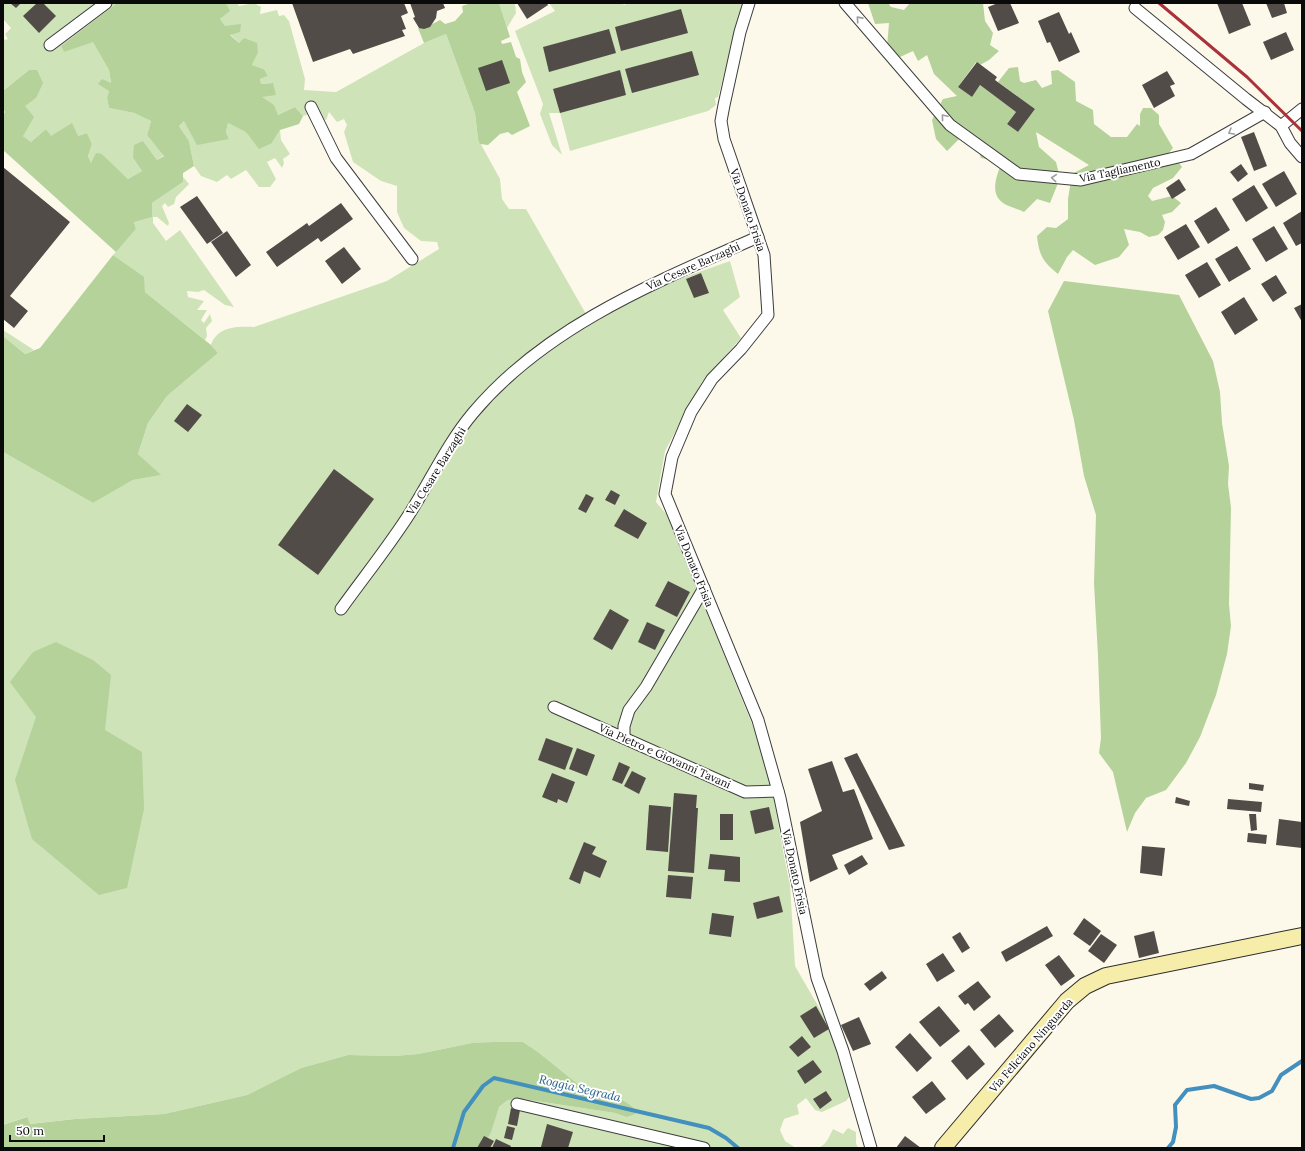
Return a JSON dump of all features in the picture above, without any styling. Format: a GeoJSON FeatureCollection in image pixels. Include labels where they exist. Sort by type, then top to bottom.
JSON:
{"type":"FeatureCollection","features":[{"type":"Feature","properties":{"kind":"street"},"geometry":{"type":"LineString","coordinates":[[50,46],[106,3]]}},
{"type":"Feature","properties":{"kind":"street","name":"Via Donato Frisia"},"geometry":{"type":"LineString","coordinates":[[748,3],[740,32],[721,121],[724,139],[764,255],[768,315],[741,349],[712,379],[691,412],[672,457],[665,494],[758,720],[778,791],[817,978],[843,1051],[871,1148]]}},
{"type":"Feature","properties":{"kind":"street","name":"Via Tagliamento"},"geometry":{"type":"LineString","coordinates":[[844,3],[950,125],[1018,174],[1081,180],[1191,154],[1265,112]]}},
{"type":"Feature","properties":{"kind":"street"},"geometry":{"type":"LineString","coordinates":[[1135,8],[1281,126],[1290,143],[1302,157]]}},
{"type":"Feature","properties":{"kind":"street"},"geometry":{"type":"LineString","coordinates":[[311,106],[336,158],[412,259]]}},
{"type":"Feature","properties":{"kind":"street"},"geometry":{"type":"LineString","coordinates":[[1281,126],[1302,109]]}},
{"type":"Feature","properties":{"kind":"street","name":"Via Cesare Barzaghi"},"geometry":{"type":"LineString","coordinates":[[341,609],[410,514],[448,448],[472,414],[512,373],[561,336],[598,312],[652,284],[758,237]]}},
{"type":"Feature","properties":{"kind":"street"},"geometry":{"type":"LineString","coordinates":[[624,738],[624,726],[629,710],[646,686],[704,588]]}},
{"type":"Feature","properties":{"kind":"street","name":"Via Pietro e Giovanni Tavani"},"geometry":{"type":"LineString","coordinates":[[554,707],[745,792],[778,791]]}},
{"type":"Feature","properties":{"kind":"street","name":"Via Feliciano Ninguarda"},"geometry":{"type":"LineString","coordinates":[[943,1148],[1067,1001],[1085,986],[1106,976],[1302,936]]}},
{"type":"Feature","properties":{"kind":"street"},"geometry":{"type":"LineString","coordinates":[[517,1104],[704,1148]]}},
{"type":"Feature","properties":{"kind":"green space"},"geometry":{"type":"Polygon","coordinates":[[[3,3],[117,3],[61,46],[64,52],[93,41],[109,70],[111,84],[107,98],[109,108],[134,113],[151,121],[147,135],[164,155],[157,160],[143,141],[133,158],[142,171],[128,179],[102,154],[91,163],[88,156],[92,144],[87,133],[78,136],[51,137],[46,129],[31,142],[23,136],[24,106],[36,98],[29,70],[3,91],[3,37],[5,40],[8,39],[5,34],[11,28],[3,19],[3,3]]]}},
{"type":"Feature","properties":{"kind":"green space"},"geometry":{"type":"Polygon","coordinates":[[[117,3],[226,3],[230,11],[220,19],[225,26],[241,24],[240,32],[230,35],[239,43],[244,38],[257,43],[258,53],[252,65],[264,69],[268,76],[260,79],[261,84],[273,83],[276,95],[262,97],[274,105],[278,115],[295,107],[303,116],[299,124],[280,130],[272,143],[259,149],[246,132],[228,123],[226,132],[229,139],[197,145],[184,121],[179,126],[189,141],[194,166],[183,173],[183,182],[152,203],[152,217],[134,222],[136,229],[116,252],[3,150],[3,115],[5,112],[3,109],[3,91],[29,70],[37,70],[43,83],[36,98],[25,106],[34,117],[23,136],[31,142],[46,129],[51,136],[72,123],[78,136],[87,133],[92,144],[88,156],[91,163],[96,153],[102,154],[128,179],[142,171],[133,158],[134,145],[143,141],[157,160],[164,156],[147,135],[151,121],[134,113],[109,108],[107,98],[109,91],[98,84],[102,79],[111,83],[109,70],[93,42],[64,52],[61,46],[117,3]]]}},
{"type":"Feature","properties":{"kind":"green space"},"geometry":{"type":"Polygon","coordinates":[[[226,3],[237,3],[239,6],[254,3],[261,7],[260,14],[277,10],[279,16],[284,15],[289,21],[305,79],[304,90],[336,92],[424,43],[446,34],[475,113],[478,139],[500,179],[502,199],[509,209],[526,209],[590,321],[651,289],[730,261],[740,297],[723,310],[741,338],[702,382],[665,451],[656,502],[667,515],[767,761],[790,885],[795,966],[832,1030],[851,1095],[846,1101],[822,1112],[815,1110],[806,1098],[797,1105],[799,1114],[784,1119],[780,1130],[785,1141],[796,1148],[483,1148],[499,1107],[508,1100],[523,1099],[615,1113],[626,1117],[599,1091],[579,1085],[538,1052],[523,1042],[472,1043],[418,1054],[394,1056],[348,1055],[301,1068],[247,1095],[164,1114],[75,1119],[29,1124],[26,1117],[3,1125],[3,452],[93,503],[133,480],[160,475],[138,454],[148,423],[167,396],[218,353],[211,345],[218,334],[229,328],[254,327],[387,281],[439,249],[437,242],[421,241],[404,228],[397,212],[397,186],[381,181],[353,162],[344,132],[347,125],[344,119],[337,122],[329,112],[326,120],[316,118],[315,112],[303,116],[295,107],[278,115],[261,97],[272,83],[261,84],[260,79],[268,76],[264,69],[252,65],[258,53],[239,43],[230,34],[220,19],[229,11],[226,3]]]}},
{"type":"Feature","properties":{"kind":"green space"},"geometry":{"type":"Polygon","coordinates":[[[471,3],[499,3],[510,37],[501,41],[502,44],[511,42],[516,57],[520,59],[522,72],[526,82],[517,92],[530,126],[512,135],[508,132],[500,134],[488,145],[480,144],[478,139],[475,113],[446,34],[424,43],[418,28],[425,28],[440,20],[445,24],[455,21],[463,12],[462,6],[471,3]]]}},
{"type":"Feature","properties":{"kind":"green space"},"geometry":{"type":"Polygon","coordinates":[[[499,3],[515,3],[516,13],[507,28],[499,3]]]}},
{"type":"Feature","properties":{"kind":"green space"},"geometry":{"type":"Polygon","coordinates":[[[549,3],[619,3],[625,5],[626,3],[743,3],[718,97],[715,98],[716,105],[708,111],[570,151],[560,113],[549,113],[562,155],[552,145],[540,114],[543,104],[515,31],[555,11],[549,3]]]}},
{"type":"Feature","properties":{"kind":"green space"},"geometry":{"type":"Polygon","coordinates":[[[868,3],[888,3],[891,7],[904,10],[910,3],[983,3],[985,21],[993,33],[990,45],[999,51],[989,60],[980,65],[976,62],[958,87],[972,97],[980,85],[1016,112],[1007,124],[1018,132],[1035,109],[998,82],[1009,68],[1018,67],[1020,81],[1024,83],[1036,80],[1042,88],[1052,84],[1051,71],[1058,70],[1075,82],[1076,101],[1093,110],[1094,124],[1111,137],[1127,137],[1137,124],[1140,126],[1140,114],[1143,108],[1151,108],[1159,115],[1159,124],[1173,148],[1168,154],[1175,157],[1182,167],[1173,178],[1153,188],[1148,196],[1152,201],[1172,196],[1181,203],[1172,212],[1162,215],[1165,222],[1163,230],[1158,235],[1149,237],[1140,232],[1124,229],[1129,245],[1119,257],[1095,265],[1073,250],[1067,257],[1058,274],[1045,262],[1039,248],[1037,236],[1047,227],[1056,228],[1068,219],[1068,199],[1072,174],[1089,165],[1036,132],[1039,147],[1056,162],[1060,178],[1050,203],[1037,199],[1024,212],[1003,203],[996,194],[995,189],[996,178],[1002,162],[981,158],[976,144],[968,146],[962,136],[947,151],[936,139],[932,120],[943,99],[957,96],[934,74],[927,55],[918,61],[913,51],[900,57],[887,47],[889,23],[875,24],[868,3]]]}},
{"type":"Feature","properties":{"kind":"green space"},"geometry":{"type":"Polygon","coordinates":[[[184,121],[229,139],[226,132],[228,123],[272,143],[280,130],[281,140],[290,154],[283,159],[284,163],[282,168],[275,158],[267,162],[276,179],[270,187],[259,187],[246,170],[231,179],[227,175],[217,182],[201,176],[194,166],[189,141],[179,126],[184,121]]]}},
{"type":"Feature","properties":{"kind":"green space"},"geometry":{"type":"Polygon","coordinates":[[[183,177],[189,184],[176,197],[174,204],[168,207],[165,203],[162,206],[169,223],[168,226],[157,217],[153,217],[153,223],[166,241],[180,230],[234,307],[225,305],[204,290],[198,292],[187,291],[188,297],[204,301],[197,310],[207,310],[201,320],[204,323],[210,314],[212,321],[206,328],[207,336],[205,340],[145,292],[143,277],[113,255],[136,229],[134,222],[152,203],[183,182],[183,177]]]}},
{"type":"Feature","properties":{"kind":"green space"},"geometry":{"type":"Polygon","coordinates":[[[113,255],[144,277],[145,292],[211,345],[218,353],[167,396],[148,423],[138,454],[161,475],[133,480],[93,503],[3,452],[3,336],[25,354],[40,348],[113,255]]]}},
{"type":"Feature","properties":{"kind":"green space"},"geometry":{"type":"Polygon","coordinates":[[[1064,281],[1179,295],[1213,361],[1220,392],[1222,423],[1229,466],[1228,484],[1231,508],[1229,604],[1231,626],[1227,654],[1216,695],[1200,737],[1186,763],[1166,790],[1146,798],[1135,813],[1127,832],[1113,772],[1099,753],[1101,738],[1094,583],[1096,515],[1084,476],[1074,420],[1048,311],[1064,281]]]}},
{"type":"Feature","properties":{"kind":"green space"},"geometry":{"type":"Polygon","coordinates":[[[3,330],[34,350],[25,354],[3,336],[3,330]]]}},
{"type":"Feature","properties":{"kind":"green space"},"geometry":{"type":"Polygon","coordinates":[[[56,642],[93,660],[111,675],[105,730],[142,752],[144,809],[127,888],[99,895],[32,839],[15,780],[36,717],[10,682],[33,652],[56,642]]]}},
{"type":"Feature","properties":{"kind":"green space"},"geometry":{"type":"Polygon","coordinates":[[[523,1042],[538,1052],[579,1085],[616,1096],[637,1111],[635,1114],[626,1117],[615,1113],[523,1099],[508,1100],[499,1107],[491,1132],[483,1148],[3,1148],[3,1125],[27,1117],[30,1124],[75,1119],[164,1114],[247,1095],[301,1068],[348,1055],[394,1056],[418,1054],[472,1043],[523,1042]]]}},
{"type":"Feature","properties":{"kind":"green space"},"geometry":{"type":"Polygon","coordinates":[[[848,1128],[856,1132],[856,1143],[858,1148],[817,1148],[825,1143],[833,1129],[843,1134],[848,1128]]]}},
{"type":"Feature","properties":{"kind":"building"},"geometry":{"type":"Polygon","coordinates":[[[10,3],[21,3],[16,8],[10,3]]]}},
{"type":"Feature","properties":{"kind":"building"},"geometry":{"type":"Polygon","coordinates":[[[37,3],[43,3],[56,16],[39,33],[23,16],[37,3]]]}},
{"type":"Feature","properties":{"kind":"building"},"geometry":{"type":"Polygon","coordinates":[[[292,3],[404,3],[408,13],[401,16],[406,29],[402,30],[405,36],[353,54],[350,49],[313,62],[292,3]]]}},
{"type":"Feature","properties":{"kind":"building"},"geometry":{"type":"Polygon","coordinates":[[[410,3],[443,3],[445,8],[437,11],[436,18],[430,27],[424,29],[419,28],[413,18],[415,17],[410,3]]]}},
{"type":"Feature","properties":{"kind":"building"},"geometry":{"type":"Polygon","coordinates":[[[517,3],[547,3],[548,5],[527,19],[517,3]]]}},
{"type":"Feature","properties":{"kind":"building"},"geometry":{"type":"Polygon","coordinates":[[[998,3],[1010,3],[1019,23],[998,31],[988,7],[998,3]]]}},
{"type":"Feature","properties":{"kind":"building"},"geometry":{"type":"Polygon","coordinates":[[[1217,3],[1242,3],[1251,25],[1229,34],[1217,3]]]}},
{"type":"Feature","properties":{"kind":"building"},"geometry":{"type":"Polygon","coordinates":[[[1266,3],[1284,3],[1287,13],[1272,18],[1266,3]]]}},
{"type":"Feature","properties":{"kind":"building"},"geometry":{"type":"Polygon","coordinates":[[[681,9],[688,33],[621,51],[615,27],[681,9]]]}},
{"type":"Feature","properties":{"kind":"building"},"geometry":{"type":"Polygon","coordinates":[[[1059,12],[1069,34],[1071,32],[1080,52],[1059,62],[1050,42],[1047,43],[1038,21],[1059,12]]]}},
{"type":"Feature","properties":{"kind":"building"},"geometry":{"type":"Polygon","coordinates":[[[609,29],[616,53],[549,72],[543,47],[609,29]]]}},
{"type":"Feature","properties":{"kind":"building"},"geometry":{"type":"Polygon","coordinates":[[[1286,32],[1294,50],[1271,60],[1263,42],[1286,32]]]}},
{"type":"Feature","properties":{"kind":"building"},"geometry":{"type":"Polygon","coordinates":[[[692,51],[699,75],[632,93],[625,69],[692,51]]]}},
{"type":"Feature","properties":{"kind":"building"},"geometry":{"type":"Polygon","coordinates":[[[502,60],[510,83],[486,91],[478,68],[502,60]]]}},
{"type":"Feature","properties":{"kind":"building"},"geometry":{"type":"Polygon","coordinates":[[[977,62],[997,77],[995,80],[1035,109],[1018,132],[1007,124],[1016,112],[980,85],[972,97],[958,87],[977,62]]]}},
{"type":"Feature","properties":{"kind":"building"},"geometry":{"type":"Polygon","coordinates":[[[620,70],[626,95],[560,113],[553,89],[620,70]]]}},
{"type":"Feature","properties":{"kind":"building"},"geometry":{"type":"Polygon","coordinates":[[[1167,71],[1175,84],[1170,86],[1175,96],[1154,108],[1142,85],[1167,71]]]}},
{"type":"Feature","properties":{"kind":"building"},"geometry":{"type":"Polygon","coordinates":[[[1254,132],[1267,166],[1254,171],[1241,137],[1254,132]]]}},
{"type":"Feature","properties":{"kind":"building"},"geometry":{"type":"Polygon","coordinates":[[[1241,164],[1248,174],[1238,182],[1230,172],[1241,164]]]}},
{"type":"Feature","properties":{"kind":"building"},"geometry":{"type":"Polygon","coordinates":[[[3,167],[70,222],[10,296],[28,311],[14,328],[3,319],[3,167]]]}},
{"type":"Feature","properties":{"kind":"building"},"geometry":{"type":"Polygon","coordinates":[[[1284,171],[1297,194],[1276,207],[1262,184],[1284,171]]]}},
{"type":"Feature","properties":{"kind":"building"},"geometry":{"type":"Polygon","coordinates":[[[1179,179],[1186,190],[1172,199],[1166,188],[1179,179]]]}},
{"type":"Feature","properties":{"kind":"building"},"geometry":{"type":"Polygon","coordinates":[[[1254,185],[1268,208],[1246,222],[1232,199],[1254,185]]]}},
{"type":"Feature","properties":{"kind":"building"},"geometry":{"type":"Polygon","coordinates":[[[197,196],[223,233],[207,244],[180,207],[197,196]]]}},
{"type":"Feature","properties":{"kind":"building"},"geometry":{"type":"Polygon","coordinates":[[[341,203],[353,219],[321,242],[318,238],[277,267],[266,252],[307,223],[309,226],[341,203]]]}},
{"type":"Feature","properties":{"kind":"building"},"geometry":{"type":"Polygon","coordinates":[[[1216,207],[1230,230],[1208,244],[1194,221],[1216,207]]]}},
{"type":"Feature","properties":{"kind":"building"},"geometry":{"type":"Polygon","coordinates":[[[1302,211],[1302,243],[1296,246],[1283,223],[1302,211]]]}},
{"type":"Feature","properties":{"kind":"building"},"geometry":{"type":"Polygon","coordinates":[[[1186,224],[1200,247],[1178,260],[1164,237],[1186,224]]]}},
{"type":"Feature","properties":{"kind":"building"},"geometry":{"type":"Polygon","coordinates":[[[1274,226],[1288,249],[1266,262],[1252,239],[1274,226]]]}},
{"type":"Feature","properties":{"kind":"building"},"geometry":{"type":"Polygon","coordinates":[[[227,231],[251,265],[236,277],[211,242],[227,231]]]}},
{"type":"Feature","properties":{"kind":"building"},"geometry":{"type":"Polygon","coordinates":[[[1237,246],[1251,269],[1229,282],[1215,259],[1237,246]]]}},
{"type":"Feature","properties":{"kind":"building"},"geometry":{"type":"Polygon","coordinates":[[[344,247],[361,269],[342,284],[325,261],[344,247]]]}},
{"type":"Feature","properties":{"kind":"building"},"geometry":{"type":"Polygon","coordinates":[[[1207,262],[1221,285],[1199,298],[1185,275],[1207,262]]]}},
{"type":"Feature","properties":{"kind":"building"},"geometry":{"type":"Polygon","coordinates":[[[701,273],[709,293],[694,298],[686,279],[701,273]]]}},
{"type":"Feature","properties":{"kind":"building"},"geometry":{"type":"Polygon","coordinates":[[[1276,275],[1287,293],[1273,302],[1261,284],[1276,275]]]}},
{"type":"Feature","properties":{"kind":"building"},"geometry":{"type":"Polygon","coordinates":[[[1244,297],[1258,320],[1235,335],[1221,312],[1244,297]]]}},
{"type":"Feature","properties":{"kind":"building"},"geometry":{"type":"Polygon","coordinates":[[[1302,304],[1302,322],[1294,308],[1302,304]]]}},
{"type":"Feature","properties":{"kind":"building"},"geometry":{"type":"Polygon","coordinates":[[[187,404],[202,415],[188,432],[174,421],[187,404]]]}},
{"type":"Feature","properties":{"kind":"building"},"geometry":{"type":"Polygon","coordinates":[[[334,469],[374,499],[318,575],[278,545],[334,469]]]}},
{"type":"Feature","properties":{"kind":"building"},"geometry":{"type":"Polygon","coordinates":[[[611,490],[620,495],[615,505],[605,500],[611,490]]]}},
{"type":"Feature","properties":{"kind":"building"},"geometry":{"type":"Polygon","coordinates":[[[586,494],[594,498],[586,513],[578,509],[586,494]]]}},
{"type":"Feature","properties":{"kind":"building"},"geometry":{"type":"Polygon","coordinates":[[[624,509],[647,523],[638,539],[614,526],[624,509]]]}},
{"type":"Feature","properties":{"kind":"building"},"geometry":{"type":"Polygon","coordinates":[[[668,581],[690,592],[677,617],[655,606],[668,581]]]}},
{"type":"Feature","properties":{"kind":"building"},"geometry":{"type":"Polygon","coordinates":[[[610,609],[629,620],[612,650],[593,639],[610,609]]]}},
{"type":"Feature","properties":{"kind":"building"},"geometry":{"type":"Polygon","coordinates":[[[647,622],[665,630],[655,650],[638,642],[647,622]]]}},
{"type":"Feature","properties":{"kind":"building"},"geometry":{"type":"Polygon","coordinates":[[[546,738],[573,748],[565,770],[538,760],[546,738]]]}},
{"type":"Feature","properties":{"kind":"building"},"geometry":{"type":"Polygon","coordinates":[[[577,748],[595,755],[587,776],[569,769],[577,748]]]}},
{"type":"Feature","properties":{"kind":"building"},"geometry":{"type":"Polygon","coordinates":[[[857,753],[905,846],[889,850],[844,758],[857,753]]]}},
{"type":"Feature","properties":{"kind":"building"},"geometry":{"type":"Polygon","coordinates":[[[832,761],[843,792],[854,789],[873,839],[832,855],[838,869],[810,882],[800,822],[822,811],[808,769],[832,761]]]}},
{"type":"Feature","properties":{"kind":"building"},"geometry":{"type":"Polygon","coordinates":[[[619,762],[630,767],[622,784],[612,780],[619,762]]]}},
{"type":"Feature","properties":{"kind":"building"},"geometry":{"type":"Polygon","coordinates":[[[632,771],[646,778],[639,794],[624,786],[632,771]]]}},
{"type":"Feature","properties":{"kind":"building"},"geometry":{"type":"Polygon","coordinates":[[[552,773],[575,782],[567,803],[558,799],[557,803],[542,797],[552,773]]]}},
{"type":"Feature","properties":{"kind":"building"},"geometry":{"type":"Polygon","coordinates":[[[1249,783],[1264,785],[1263,791],[1249,789],[1249,783]]]}},
{"type":"Feature","properties":{"kind":"building"},"geometry":{"type":"Polygon","coordinates":[[[674,793],[697,795],[696,808],[698,808],[694,873],[668,871],[674,793]]]}},
{"type":"Feature","properties":{"kind":"building"},"geometry":{"type":"Polygon","coordinates":[[[1176,797],[1190,801],[1189,806],[1175,803],[1176,797]]]}},
{"type":"Feature","properties":{"kind":"building"},"geometry":{"type":"Polygon","coordinates":[[[1228,799],[1262,802],[1261,812],[1227,809],[1228,799]]]}},
{"type":"Feature","properties":{"kind":"building"},"geometry":{"type":"Polygon","coordinates":[[[649,805],[671,807],[668,852],[646,850],[649,805]]]}},
{"type":"Feature","properties":{"kind":"building"},"geometry":{"type":"Polygon","coordinates":[[[769,807],[774,829],[755,834],[750,811],[769,807]]]}},
{"type":"Feature","properties":{"kind":"building"},"geometry":{"type":"Polygon","coordinates":[[[720,814],[733,814],[733,840],[720,840],[720,814]]]}},
{"type":"Feature","properties":{"kind":"building"},"geometry":{"type":"Polygon","coordinates":[[[1249,814],[1256,814],[1257,830],[1251,831],[1249,814]]]}},
{"type":"Feature","properties":{"kind":"building"},"geometry":{"type":"Polygon","coordinates":[[[1279,819],[1302,822],[1302,848],[1276,845],[1279,819]]]}},
{"type":"Feature","properties":{"kind":"building"},"geometry":{"type":"Polygon","coordinates":[[[1248,833],[1267,835],[1266,844],[1247,842],[1248,833]]]}},
{"type":"Feature","properties":{"kind":"building"},"geometry":{"type":"Polygon","coordinates":[[[584,842],[596,847],[592,854],[607,861],[600,878],[584,871],[580,884],[569,879],[584,842]]]}},
{"type":"Feature","properties":{"kind":"building"},"geometry":{"type":"Polygon","coordinates":[[[1142,846],[1165,848],[1162,876],[1140,873],[1142,846]]]}},
{"type":"Feature","properties":{"kind":"building"},"geometry":{"type":"Polygon","coordinates":[[[710,854],[740,857],[740,882],[724,881],[725,870],[708,869],[710,854]]]}},
{"type":"Feature","properties":{"kind":"building"},"geometry":{"type":"Polygon","coordinates":[[[862,855],[868,864],[849,875],[844,865],[862,855]]]}},
{"type":"Feature","properties":{"kind":"building"},"geometry":{"type":"Polygon","coordinates":[[[668,875],[693,877],[691,899],[666,897],[668,875]]]}},
{"type":"Feature","properties":{"kind":"building"},"geometry":{"type":"Polygon","coordinates":[[[779,896],[783,912],[757,919],[753,903],[779,896]]]}},
{"type":"Feature","properties":{"kind":"building"},"geometry":{"type":"Polygon","coordinates":[[[712,913],[734,916],[731,937],[709,934],[712,913]]]}},
{"type":"Feature","properties":{"kind":"building"},"geometry":{"type":"Polygon","coordinates":[[[1084,918],[1101,931],[1090,946],[1073,934],[1084,918]]]}},
{"type":"Feature","properties":{"kind":"building"},"geometry":{"type":"Polygon","coordinates":[[[1047,926],[1053,936],[1006,962],[1001,952],[1047,926]]]}},
{"type":"Feature","properties":{"kind":"building"},"geometry":{"type":"Polygon","coordinates":[[[1154,931],[1159,953],[1139,958],[1134,936],[1154,931]]]}},
{"type":"Feature","properties":{"kind":"building"},"geometry":{"type":"Polygon","coordinates":[[[960,932],[970,948],[962,953],[952,937],[960,932]]]}},
{"type":"Feature","properties":{"kind":"building"},"geometry":{"type":"Polygon","coordinates":[[[1101,934],[1117,945],[1104,963],[1088,951],[1101,934]]]}},
{"type":"Feature","properties":{"kind":"building"},"geometry":{"type":"Polygon","coordinates":[[[943,953],[955,971],[937,982],[926,964],[943,953]]]}},
{"type":"Feature","properties":{"kind":"building"},"geometry":{"type":"Polygon","coordinates":[[[1059,955],[1075,976],[1061,986],[1045,965],[1059,955]]]}},
{"type":"Feature","properties":{"kind":"building"},"geometry":{"type":"Polygon","coordinates":[[[882,971],[887,978],[870,991],[864,984],[882,971]]]}},
{"type":"Feature","properties":{"kind":"building"},"geometry":{"type":"Polygon","coordinates":[[[978,981],[991,997],[974,1011],[968,1003],[965,1005],[958,996],[978,981]]]}},
{"type":"Feature","properties":{"kind":"building"},"geometry":{"type":"Polygon","coordinates":[[[816,1006],[829,1029],[814,1038],[800,1016],[816,1006]]]}},
{"type":"Feature","properties":{"kind":"building"},"geometry":{"type":"Polygon","coordinates":[[[939,1006],[960,1031],[940,1047],[919,1022],[939,1006]]]}},
{"type":"Feature","properties":{"kind":"building"},"geometry":{"type":"Polygon","coordinates":[[[999,1014],[1014,1031],[995,1048],[980,1030],[999,1014]]]}},
{"type":"Feature","properties":{"kind":"building"},"geometry":{"type":"Polygon","coordinates":[[[859,1017],[871,1044],[853,1051],[841,1025],[859,1017]]]}},
{"type":"Feature","properties":{"kind":"building"},"geometry":{"type":"Polygon","coordinates":[[[910,1033],[932,1058],[917,1072],[895,1047],[910,1033]]]}},
{"type":"Feature","properties":{"kind":"building"},"geometry":{"type":"Polygon","coordinates":[[[802,1036],[811,1047],[798,1057],[789,1047],[802,1036]]]}},
{"type":"Feature","properties":{"kind":"building"},"geometry":{"type":"Polygon","coordinates":[[[969,1045],[985,1064],[967,1080],[951,1061],[969,1045]]]}},
{"type":"Feature","properties":{"kind":"building"},"geometry":{"type":"Polygon","coordinates":[[[813,1060],[822,1072],[805,1084],[797,1071],[813,1060]]]}},
{"type":"Feature","properties":{"kind":"building"},"geometry":{"type":"Polygon","coordinates":[[[932,1081],[946,1099],[926,1114],[912,1097],[932,1081]]]}},
{"type":"Feature","properties":{"kind":"building"},"geometry":{"type":"Polygon","coordinates":[[[826,1091],[832,1100],[820,1109],[813,1099],[826,1091]]]}},
{"type":"Feature","properties":{"kind":"building"},"geometry":{"type":"Polygon","coordinates":[[[511,1108],[520,1110],[517,1126],[508,1124],[511,1108]]]}},
{"type":"Feature","properties":{"kind":"building"},"geometry":{"type":"Polygon","coordinates":[[[547,1124],[573,1132],[568,1148],[541,1147],[547,1124]]]}},
{"type":"Feature","properties":{"kind":"building"},"geometry":{"type":"Polygon","coordinates":[[[507,1126],[515,1128],[512,1140],[504,1138],[507,1126]]]}},
{"type":"Feature","properties":{"kind":"building"},"geometry":{"type":"Polygon","coordinates":[[[484,1136],[494,1141],[490,1148],[477,1148],[484,1136]]]}},
{"type":"Feature","properties":{"kind":"building"},"geometry":{"type":"Polygon","coordinates":[[[905,1136],[921,1148],[896,1148],[905,1136]]]}},
{"type":"Feature","properties":{"kind":"building"},"geometry":{"type":"Polygon","coordinates":[[[496,1139],[511,1146],[510,1148],[492,1148],[496,1139]]]}},
{"type":"Feature","properties":{"kind":"waterway","name":"Roggia Segrada"},"geometry":{"type":"LineString","coordinates":[[1168,1148],[1173,1142],[1176,1127],[1175,1105],[1187,1090],[1214,1086],[1251,1099],[1259,1098],[1272,1091],[1281,1075],[1302,1061]]}},
{"type":"Feature","properties":{"kind":"waterway","name":"Roggia Segrada"},"geometry":{"type":"LineString","coordinates":[[453,1148],[464,1112],[483,1086],[494,1078],[709,1128],[726,1138],[738,1148]]}},
{"type":"Feature","properties":{"kind":"railway"},"geometry":{"type":"LineString","coordinates":[[1159,3],[1247,77],[1302,131]]}}]}
